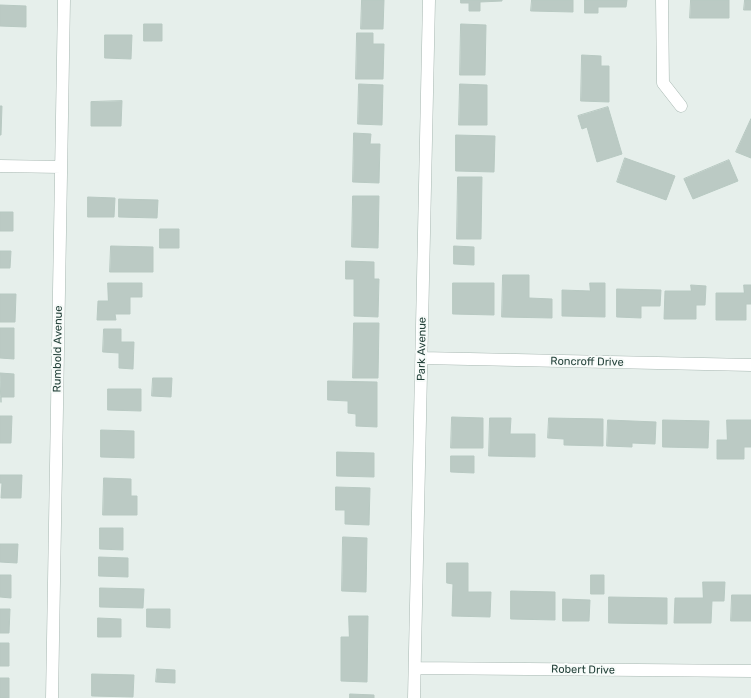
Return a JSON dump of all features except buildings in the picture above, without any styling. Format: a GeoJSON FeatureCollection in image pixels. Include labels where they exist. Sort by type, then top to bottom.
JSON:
{"type":"FeatureCollection","features":[{"type":"Feature","properties":{"kind":"street","name":"Rumbold Avenue"},"geometry":{"type":"LineString","coordinates":[[52,698],[64,0]]}},
{"type":"Feature","properties":{"kind":"street","name":"Park Avenue"},"geometry":{"type":"LineString","coordinates":[[414,698],[429,0]]}},
{"type":"Feature","properties":{"kind":"street"},"geometry":{"type":"LineString","coordinates":[[662,0],[663,83],[681,106]]}},
{"type":"Feature","properties":{"kind":"street"},"geometry":{"type":"LineString","coordinates":[[0,166],[61,167]]}},
{"type":"Feature","properties":{"kind":"street","name":"Roncroff Drive"},"geometry":{"type":"LineString","coordinates":[[422,358],[751,365]]}},
{"type":"Feature","properties":{"kind":"street","name":"Robert Drive"},"geometry":{"type":"LineString","coordinates":[[415,668],[751,671]]}}]}
